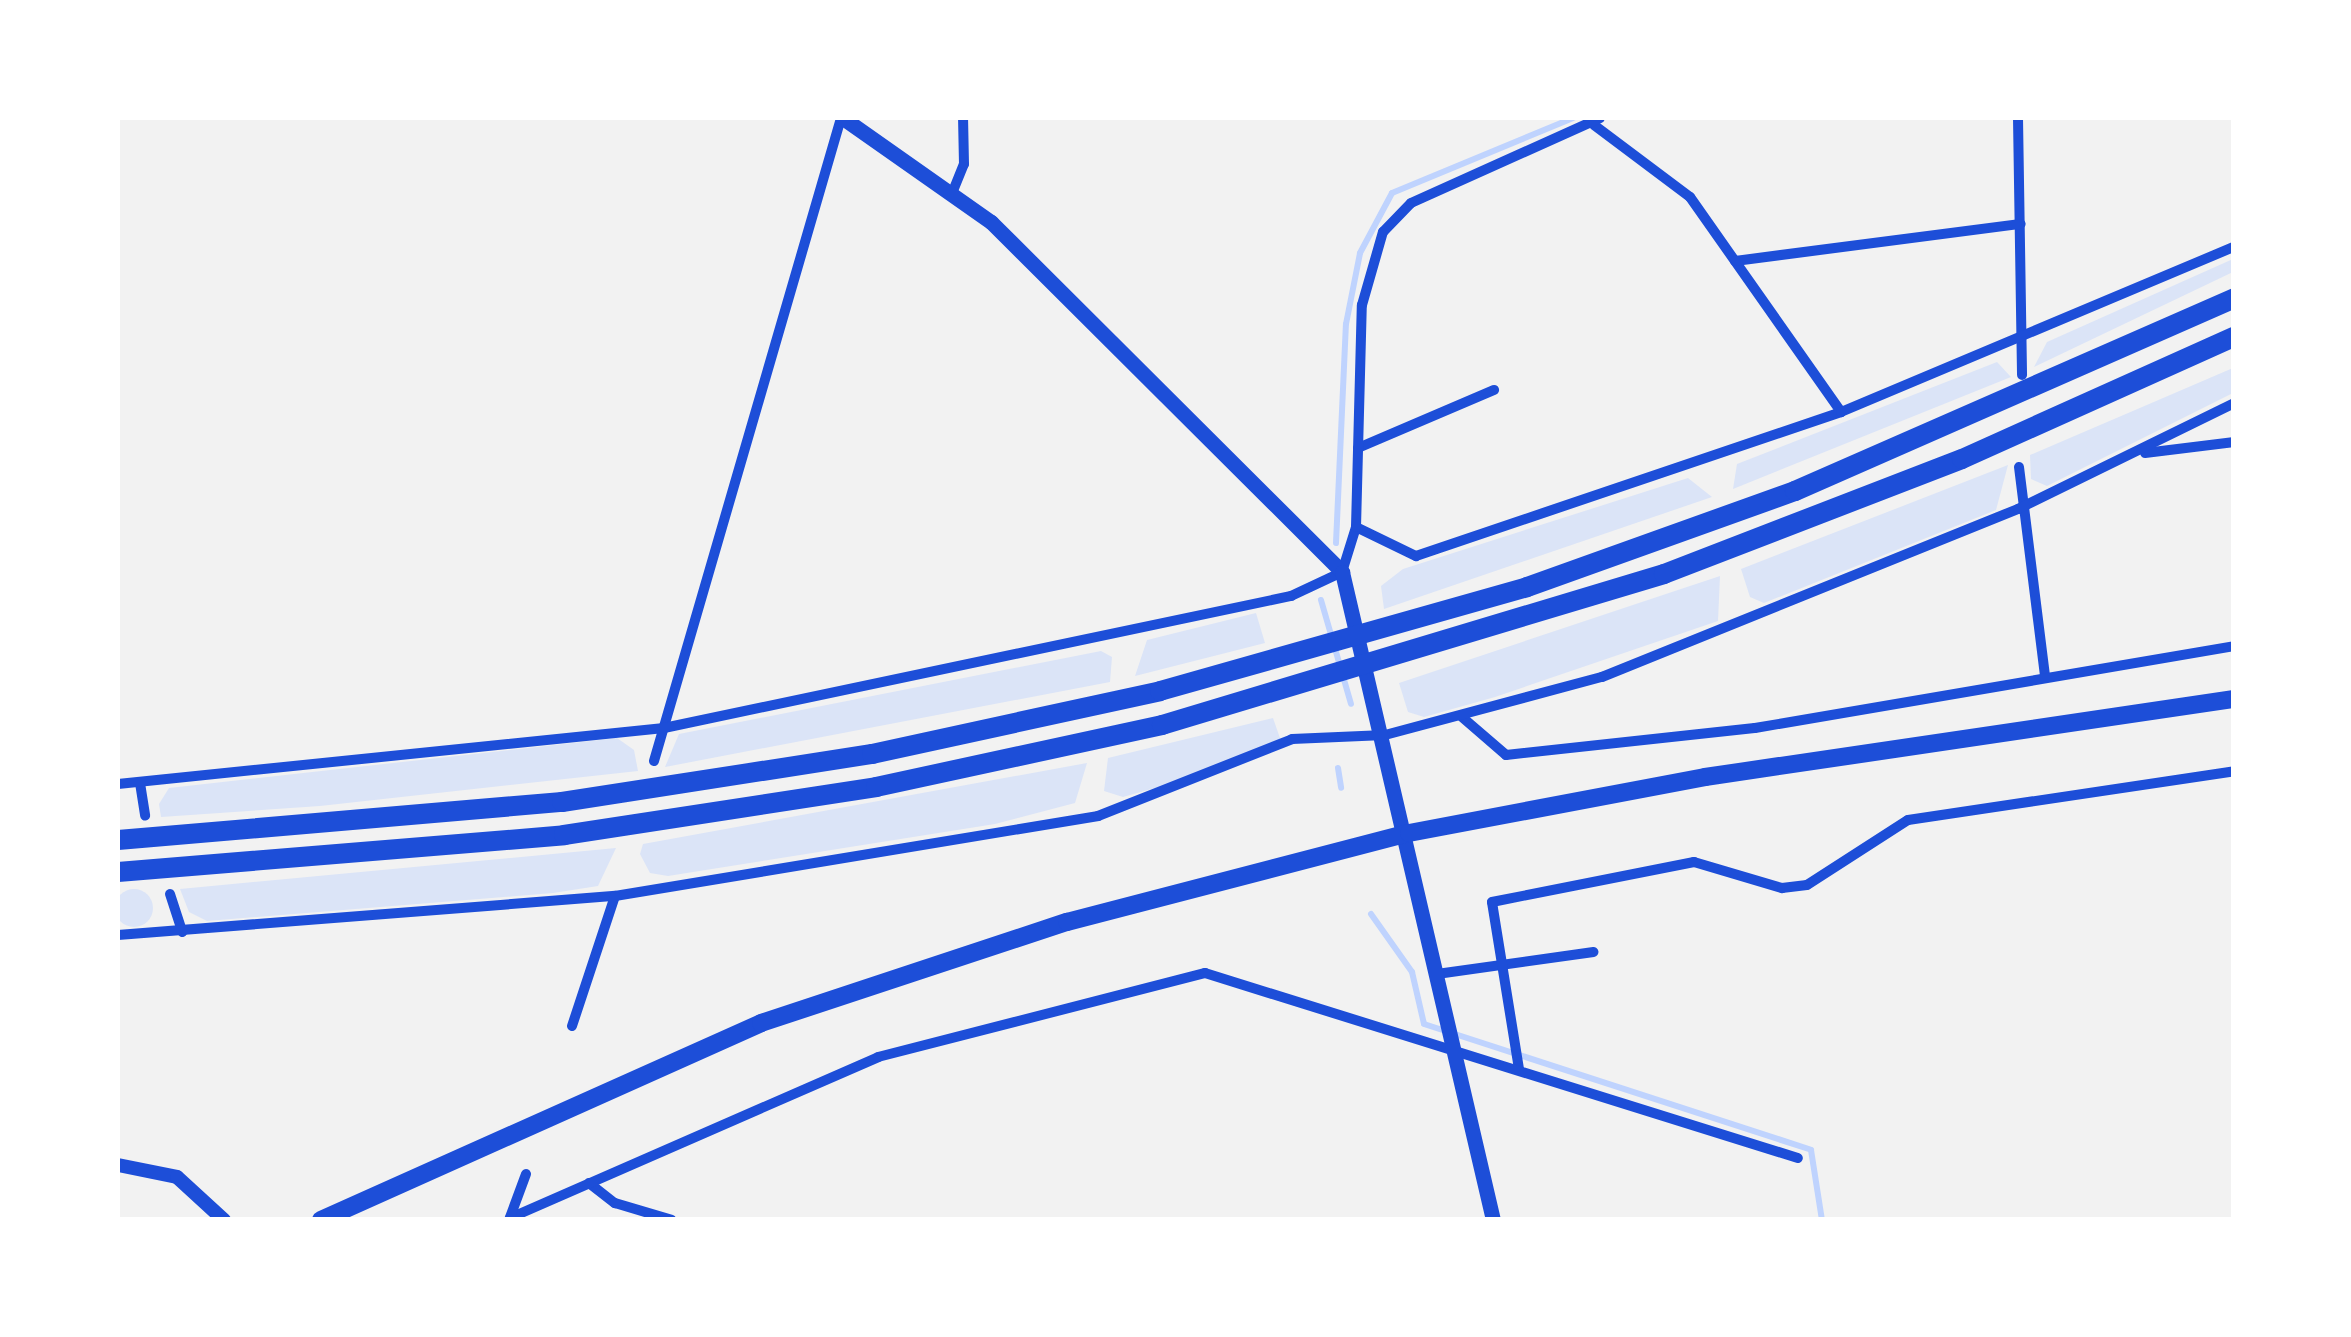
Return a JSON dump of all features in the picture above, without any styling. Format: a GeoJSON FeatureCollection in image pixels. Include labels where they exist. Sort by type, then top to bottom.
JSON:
{"type":"FeatureCollection","features":[{"type":"Feature","properties":{"kind":"highway"},"geometry":{"type":"LineString","coordinates":[[118,840],[696,783],[1026,723],[1284,658],[1407,624],[1795,492],[2234,298]]}},
{"type":"Feature","properties":{"kind":"highway"},"geometry":{"type":"LineString","coordinates":[[118,872],[412,852],[721,813],[1030,755],[1292,690],[1418,655],[1810,520],[2234,338]]}},
{"type":"Feature","properties":{"kind":"highway"},"geometry":{"type":"LineString","coordinates":[[321,1220],[664,1063],[861,985],[1409,832],[1705,777],[2234,698]]}},
{"type":"Feature","properties":{"kind":"main road"},"geometry":{"type":"LineString","coordinates":[[842,118],[953,192],[1342,572],[1409,832],[1453,1053],[1493,1220]]}},
{"type":"Feature","properties":{"kind":"street"},"geometry":{"type":"LineString","coordinates":[[654,761],[842,118]]}},
{"type":"Feature","properties":{"kind":"street"},"geometry":{"type":"LineString","coordinates":[[953,192],[964,164],[963,118]]}},
{"type":"Feature","properties":{"kind":"street"},"geometry":{"type":"LineString","coordinates":[[2018,118],[2022,375]]}},
{"type":"Feature","properties":{"kind":"street"},"geometry":{"type":"LineString","coordinates":[[118,784],[664,728],[1138,633],[1291,596],[1342,572],[1356,526],[1362,305],[1383,232],[1411,203],[1597,121],[1690,197],[1841,412]]}},
{"type":"Feature","properties":{"kind":"street"},"geometry":{"type":"LineString","coordinates":[[1735,261],[2022,224]]}},
{"type":"Feature","properties":{"kind":"street"},"geometry":{"type":"LineString","coordinates":[[1356,526],[1416,556],[1841,412],[2022,341],[2234,247]]}},
{"type":"Feature","properties":{"kind":"street"},"geometry":{"type":"LineString","coordinates":[[1358,448],[1494,390]]}},
{"type":"Feature","properties":{"kind":"street"},"geometry":{"type":"LineString","coordinates":[[118,934],[615,896],[1098,816],[1292,739],[1385,735],[1602,677],[2018,509],[2234,403]]}},
{"type":"Feature","properties":{"kind":"street"},"geometry":{"type":"LineString","coordinates":[[2135,454],[2234,442]]}},
{"type":"Feature","properties":{"kind":"street"},"geometry":{"type":"LineString","coordinates":[[2019,467],[2018,509],[2045,676]]}},
{"type":"Feature","properties":{"kind":"street"},"geometry":{"type":"LineString","coordinates":[[1462,717],[1506,755],[1755,728],[2234,646]]}},
{"type":"Feature","properties":{"kind":"street"},"geometry":{"type":"LineString","coordinates":[[1519,1069],[1492,902],[1694,862],[1782,888],[1807,885],[1908,820],[2234,771]]}},
{"type":"Feature","properties":{"kind":"street"},"geometry":{"type":"LineString","coordinates":[[140,783],[145,816]]}},
{"type":"Feature","properties":{"kind":"street"},"geometry":{"type":"LineString","coordinates":[[170,894],[182,932]]}},
{"type":"Feature","properties":{"kind":"street"},"geometry":{"type":"LineString","coordinates":[[572,1026],[615,896]]}},
{"type":"Feature","properties":{"kind":"street"},"geometry":{"type":"LineString","coordinates":[[1437,974],[1592,952]]}},
{"type":"Feature","properties":{"kind":"street"},"geometry":{"type":"LineString","coordinates":[[510,1219],[878,1057],[1205,973],[1798,1158]]}},
{"type":"Feature","properties":{"kind":"street"},"geometry":{"type":"LineString","coordinates":[[118,1165],[177,1177],[224,1220]]}},
{"type":"Feature","properties":{"kind":"street"},"geometry":{"type":"LineString","coordinates":[[510,1219],[526,1174]]}},
{"type":"Feature","properties":{"kind":"street"},"geometry":{"type":"LineString","coordinates":[[589,1183],[616,1203],[672,1220]]}},
{"type":"Feature","properties":{"kind":"shaded area"},"geometry":{"type":"Polygon","coordinates":[[[2233,259],[2233,272],[2034,367],[2047,342],[2233,259]]]}},
{"type":"Feature","properties":{"kind":"shaded area"},"geometry":{"type":"Polygon","coordinates":[[[1997,362],[2011,377],[1733,489],[1737,464],[1997,362]]]}},
{"type":"Feature","properties":{"kind":"shaded area"},"geometry":{"type":"Polygon","coordinates":[[[2233,368],[2233,393],[2047,486],[2031,479],[2030,455],[2233,368]]]}},
{"type":"Feature","properties":{"kind":"shaded area"},"geometry":{"type":"Polygon","coordinates":[[[2008,465],[1996,510],[1764,603],[1750,597],[1741,569],[2008,465]]]}},
{"type":"Feature","properties":{"kind":"shaded area"},"geometry":{"type":"Polygon","coordinates":[[[1688,478],[1712,497],[1384,609],[1381,586],[1403,569],[1688,478]]]}},
{"type":"Feature","properties":{"kind":"shaded area"},"geometry":{"type":"Polygon","coordinates":[[[1720,576],[1718,621],[1495,697],[1424,717],[1408,712],[1399,683],[1720,576]]]}},
{"type":"Feature","properties":{"kind":"shaded area"},"geometry":{"type":"Polygon","coordinates":[[[1256,613],[1265,643],[1135,676],[1147,640],[1256,613]]]}},
{"type":"Feature","properties":{"kind":"shaded area"},"geometry":{"type":"Polygon","coordinates":[[[1101,651],[1112,657],[1110,682],[665,767],[679,734],[1101,651]]]}},
{"type":"Feature","properties":{"kind":"shaded area"},"geometry":{"type":"Polygon","coordinates":[[[1273,718],[1281,741],[1201,775],[1123,797],[1104,791],[1108,758],[1273,718]]]}},
{"type":"Feature","properties":{"kind":"shaded area"},"geometry":{"type":"Polygon","coordinates":[[[617,738],[634,750],[638,771],[320,806],[161,817],[159,804],[169,788],[617,738]]]}},
{"type":"Feature","properties":{"kind":"shaded area"},"geometry":{"type":"Polygon","coordinates":[[[1087,763],[1075,803],[995,824],[668,876],[650,873],[640,854],[643,844],[1087,763]]]}},
{"type":"Feature","properties":{"kind":"shaded area"},"geometry":{"type":"Polygon","coordinates":[[[616,848],[598,886],[553,893],[207,921],[189,912],[180,889],[616,848]]]}},
{"type":"Feature","properties":{"kind":"shaded area"},"geometry":{"type":"Polygon","coordinates":[[[134,889],[147,895],[153,908],[147,921],[134,927],[121,921],[115,908],[121,895],[134,889]]]}},
{"type":"Feature","properties":{"kind":"waterway"},"geometry":{"type":"LineString","coordinates":[[1336,543],[1346,324],[1360,253],[1392,193],[1573,118]]}},
{"type":"Feature","properties":{"kind":"waterway"},"geometry":{"type":"LineString","coordinates":[[1321,600],[1351,704]]}},
{"type":"Feature","properties":{"kind":"waterway"},"geometry":{"type":"LineString","coordinates":[[1338,768],[1341,788]]}},
{"type":"Feature","properties":{"kind":"waterway"},"geometry":{"type":"LineString","coordinates":[[1371,914],[1412,972],[1424,1024],[1811,1150],[1822,1220]]}}]}
